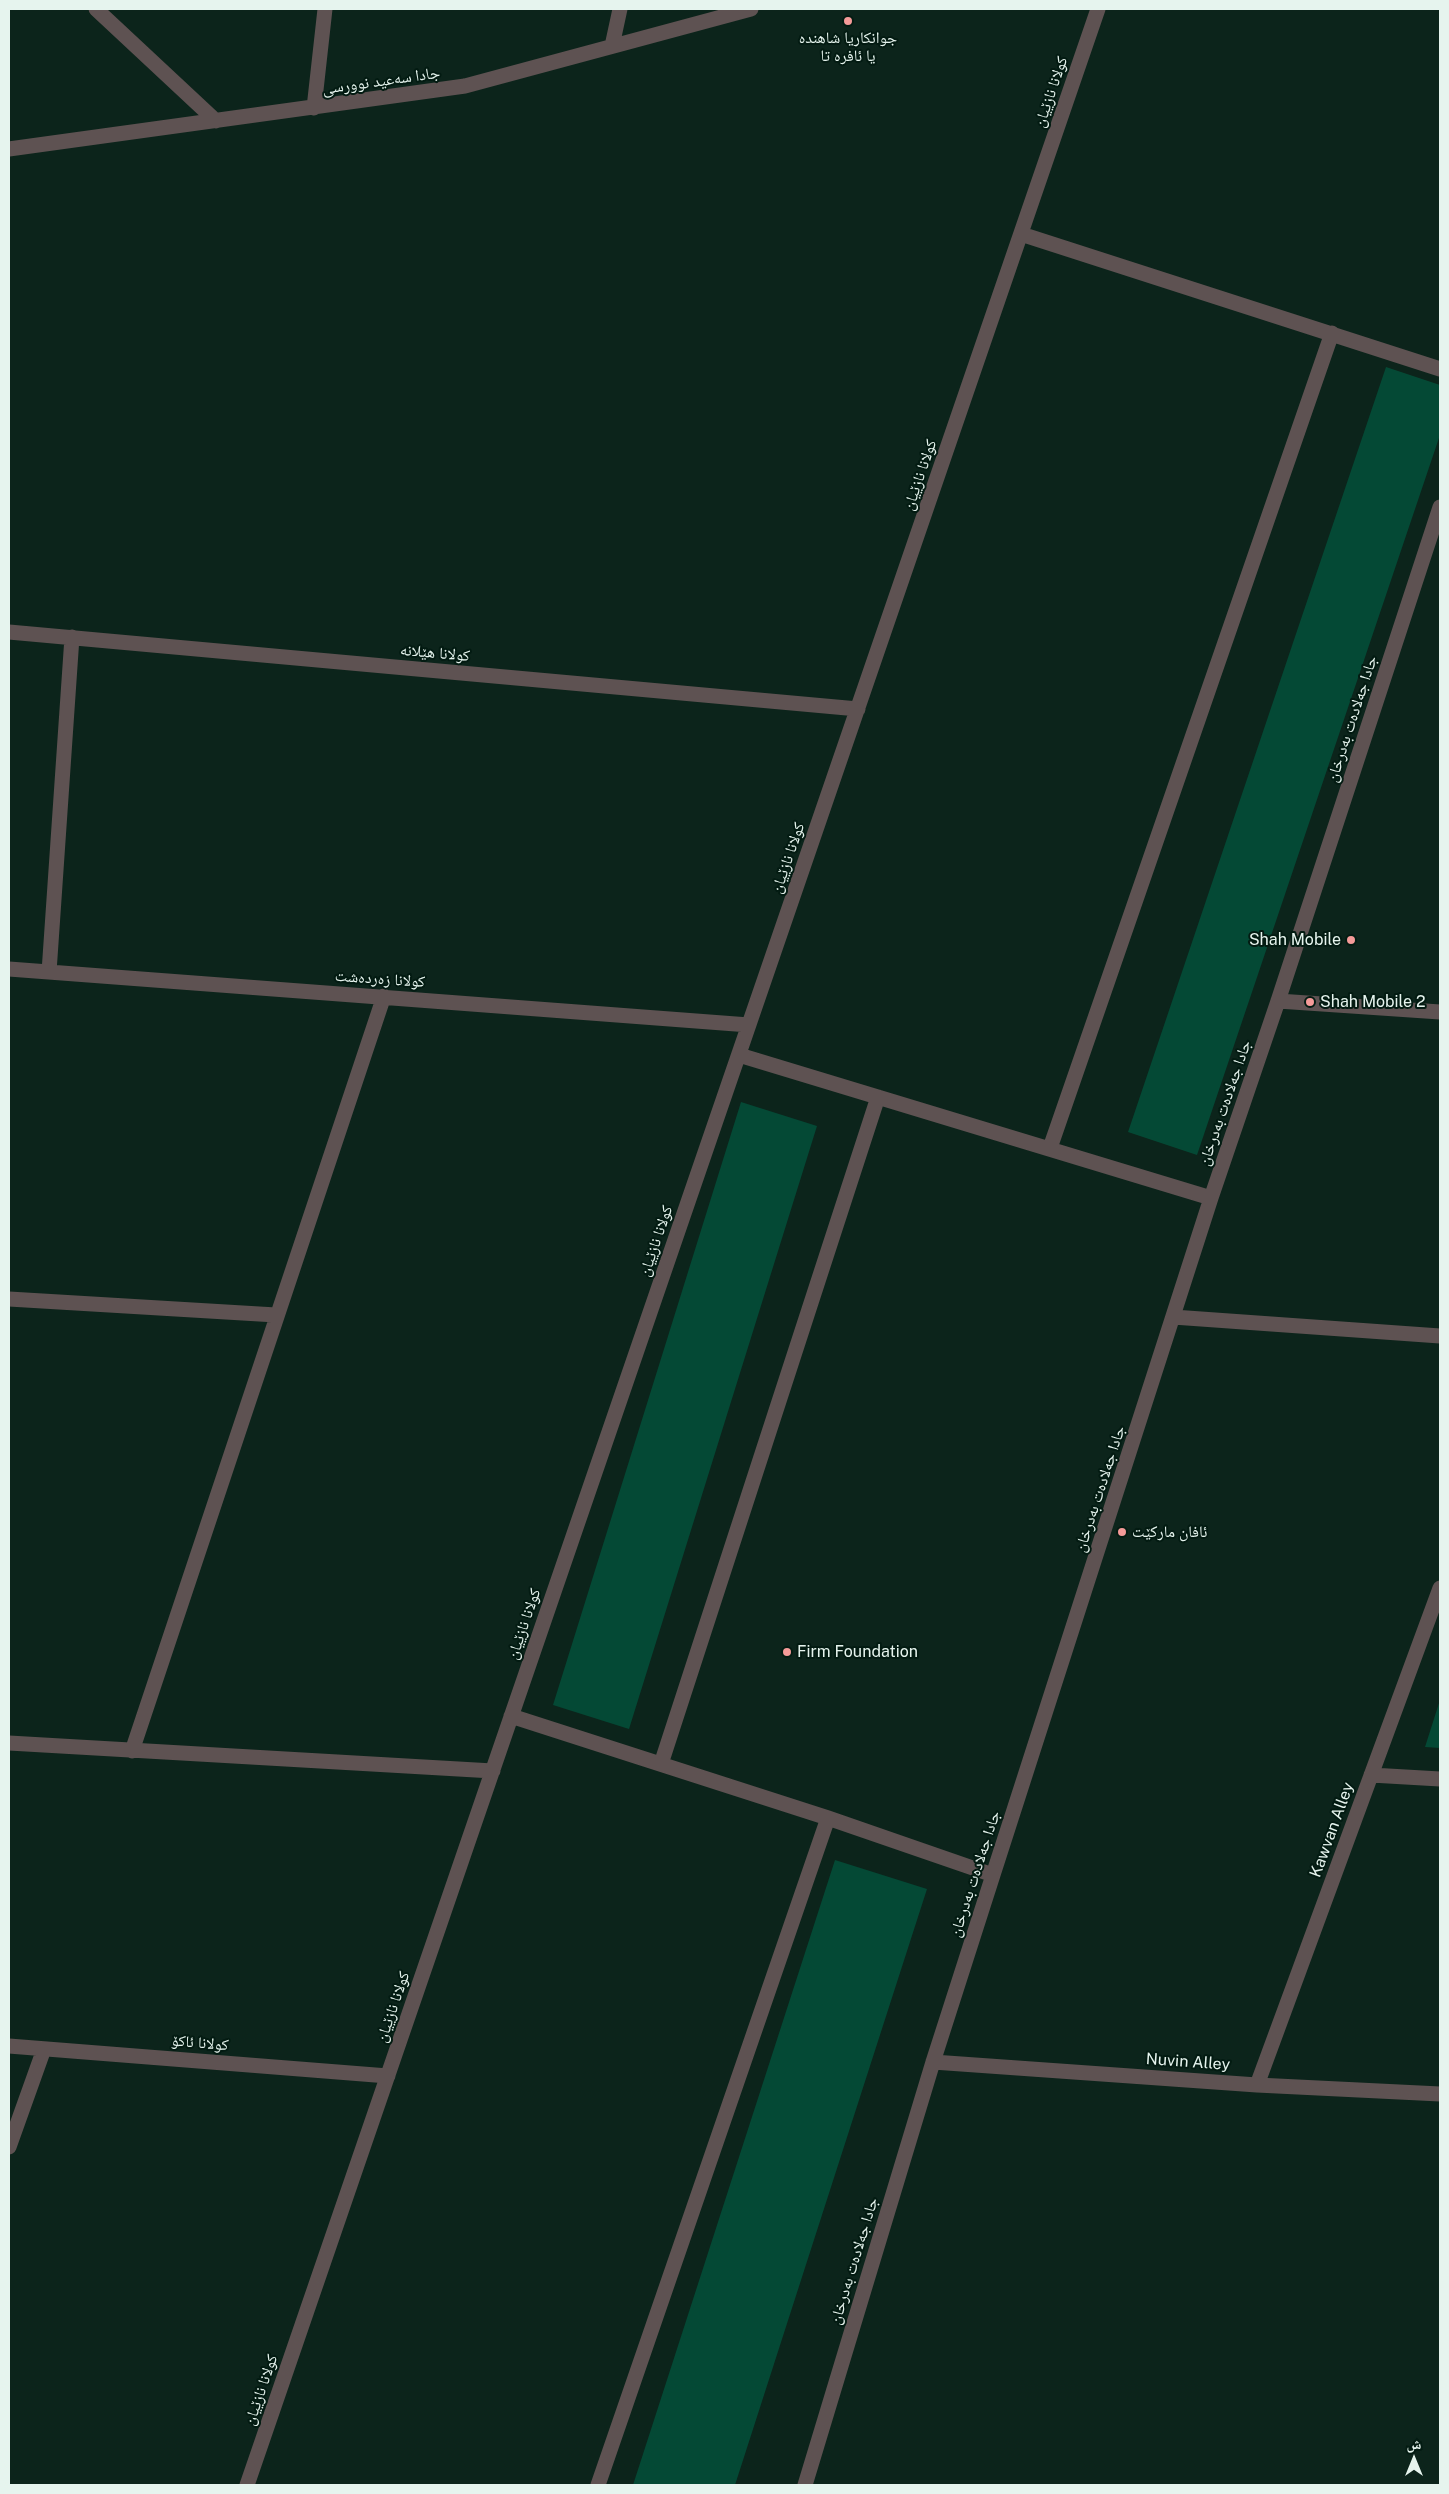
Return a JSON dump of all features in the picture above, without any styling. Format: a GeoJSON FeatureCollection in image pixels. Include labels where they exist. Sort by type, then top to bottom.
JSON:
{"type":"FeatureCollection","features":[{"type":"Feature","properties":{"kind":"street"},"geometry":{"type":"LineString","coordinates":[[96,9],[216,121]]}},
{"type":"Feature","properties":{"kind":"street"},"geometry":{"type":"LineString","coordinates":[[314,108],[325,9]]}},
{"type":"Feature","properties":{"kind":"street"},"geometry":{"type":"LineString","coordinates":[[612,46],[620,9]]}},
{"type":"Feature","properties":{"kind":"street","name":"جادا سەعید نوورسی"},"geometry":{"type":"LineString","coordinates":[[9,150],[465,86],[751,9]]}},
{"type":"Feature","properties":{"kind":"street","name":"کولانا نازێیان"},"geometry":{"type":"LineString","coordinates":[[247,2485],[1098,9]]}},
{"type":"Feature","properties":{"kind":"street"},"geometry":{"type":"LineString","coordinates":[[1021,234],[1440,369]]}},
{"type":"Feature","properties":{"kind":"street"},"geometry":{"type":"LineString","coordinates":[[1050,1148],[1332,333]]}},
{"type":"Feature","properties":{"kind":"street","name":"جادا جەلادەت بەدرخان"},"geometry":{"type":"LineString","coordinates":[[805,2485],[933,2062],[993,1875],[1211,1198],[1278,1001],[1440,507]]}},
{"type":"Feature","properties":{"kind":"street","name":"کولانا هێلانە"},"geometry":{"type":"LineString","coordinates":[[9,632],[858,709]]}},
{"type":"Feature","properties":{"kind":"street"},"geometry":{"type":"LineString","coordinates":[[49,972],[72,637]]}},
{"type":"Feature","properties":{"kind":"street","name":"کولانا زەردەشت"},"geometry":{"type":"LineString","coordinates":[[9,969],[384,996],[749,1026]]}},
{"type":"Feature","properties":{"kind":"street"},"geometry":{"type":"LineString","coordinates":[[132,1750],[384,996]]}},
{"type":"Feature","properties":{"kind":"street"},"geometry":{"type":"LineString","coordinates":[[1278,1001],[1440,1012]]}},
{"type":"Feature","properties":{"kind":"street"},"geometry":{"type":"LineString","coordinates":[[739,1055],[1211,1198]]}},
{"type":"Feature","properties":{"kind":"street"},"geometry":{"type":"LineString","coordinates":[[661,1764],[878,1097]]}},
{"type":"Feature","properties":{"kind":"street"},"geometry":{"type":"LineString","coordinates":[[9,1299],[276,1315]]}},
{"type":"Feature","properties":{"kind":"street"},"geometry":{"type":"LineString","coordinates":[[1174,1317],[1440,1336]]}},
{"type":"Feature","properties":{"kind":"street","name":"Kawvan Alley"},"geometry":{"type":"LineString","coordinates":[[1257,2085],[1440,1588]]}},
{"type":"Feature","properties":{"kind":"street"},"geometry":{"type":"LineString","coordinates":[[511,1716],[828,1818],[993,1875]]}},
{"type":"Feature","properties":{"kind":"street"},"geometry":{"type":"LineString","coordinates":[[9,1743],[493,1772]]}},
{"type":"Feature","properties":{"kind":"street"},"geometry":{"type":"LineString","coordinates":[[1371,1775],[1440,1779]]}},
{"type":"Feature","properties":{"kind":"street"},"geometry":{"type":"LineString","coordinates":[[598,2485],[828,1818]]}},
{"type":"Feature","properties":{"kind":"street","name":"کولانا ئاکۆ"},"geometry":{"type":"LineString","coordinates":[[9,2046],[388,2076]]}},
{"type":"Feature","properties":{"kind":"street"},"geometry":{"type":"LineString","coordinates":[[9,2147],[44,2048]]}},
{"type":"Feature","properties":{"kind":"street","name":"Nuvin Alley"},"geometry":{"type":"LineString","coordinates":[[933,2062],[1257,2085],[1440,2094]]}},
{"type":"Feature","properties":{"kind":"green space"},"geometry":{"type":"Polygon","coordinates":[[[1386,367],[1440,385],[1440,435],[1197,1155],[1128,1132],[1386,367]]]}},
{"type":"Feature","properties":{"kind":"green space"},"geometry":{"type":"Polygon","coordinates":[[[741,1102],[817,1126],[629,1729],[553,1705],[741,1102]]]}},
{"type":"Feature","properties":{"kind":"green space"},"geometry":{"type":"Polygon","coordinates":[[[1440,1700],[1440,1748],[1425,1747],[1440,1700]]]}},
{"type":"Feature","properties":{"kind":"green space"},"geometry":{"type":"Polygon","coordinates":[[[835,1860],[927,1889],[735,2485],[633,2485],[835,1860]]]}},
{"type":"Feature","properties":{"kind":"place","name":"جوانكاريا شاهنده يا ئافره تا"},"geometry":{"type":"Point","coordinates":[848,21]}},
{"type":"Feature","properties":{"kind":"place","name":"Shah Mobile"},"geometry":{"type":"Point","coordinates":[1351,940]}},
{"type":"Feature","properties":{"kind":"place","name":"Shah Mobile 2"},"geometry":{"type":"Point","coordinates":[1310,1002]}},
{"type":"Feature","properties":{"kind":"place","name":"ئافان مارکێت"},"geometry":{"type":"Point","coordinates":[1122,1532]}},
{"type":"Feature","properties":{"kind":"place","name":"Firm Foundation"},"geometry":{"type":"Point","coordinates":[787,1652]}}]}
